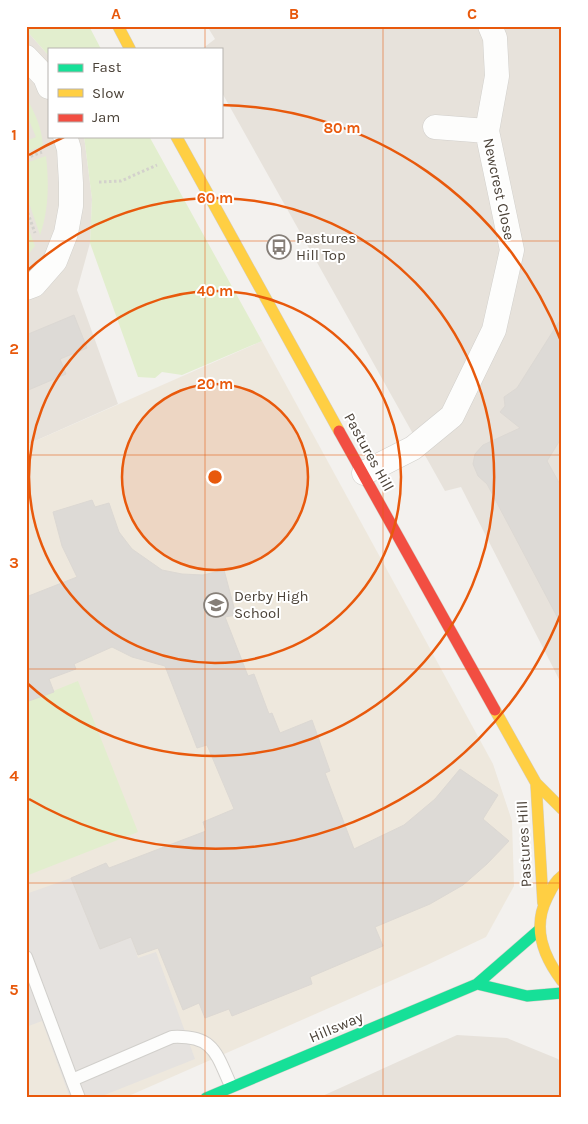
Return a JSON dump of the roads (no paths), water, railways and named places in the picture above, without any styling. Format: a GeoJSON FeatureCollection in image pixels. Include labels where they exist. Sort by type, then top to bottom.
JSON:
{"type":"FeatureCollection","features":[{"type":"Feature","properties":{"kind":"street"},"geometry":{"type":"LineString","coordinates":[[118,26],[129,48]]}},
{"type":"Feature","properties":{"kind":"street","name":"Newcrest Close"},"geometry":{"type":"LineString","coordinates":[[364,473],[413,448],[452,416],[494,330],[512,250],[487,131],[497,76],[495,38],[490,26]]}},
{"type":"Feature","properties":{"kind":"street"},"geometry":{"type":"LineString","coordinates":[[26,58],[45,77],[48,84]]}},
{"type":"Feature","properties":{"kind":"street"},"geometry":{"type":"LineString","coordinates":[[435,127],[487,131]]}},
{"type":"Feature","properties":{"kind":"street"},"geometry":{"type":"LineString","coordinates":[[26,288],[34,285],[55,261],[66,233],[71,206],[71,183],[69,149],[66,138]]}},
{"type":"Feature","properties":{"kind":"street","name":"Pastures Hill"},"geometry":{"type":"LineString","coordinates":[[177,138],[536,783],[562,809]]}},
{"type":"Feature","properties":{"kind":"street","name":"Pastures Hill"},"geometry":{"type":"LineString","coordinates":[[536,783],[542,903],[539,930],[545,957],[562,981]]}},
{"type":"Feature","properties":{"kind":"street"},"geometry":{"type":"LineString","coordinates":[[542,903],[562,876]]}},
{"type":"Feature","properties":{"kind":"street","name":"Hillsway"},"geometry":{"type":"LineString","coordinates":[[206,1098],[477,984],[539,930]]}},
{"type":"Feature","properties":{"kind":"street"},"geometry":{"type":"LineString","coordinates":[[477,984],[527,996],[562,993]]}},
{"type":"Feature","properties":{"kind":"lane"},"geometry":{"type":"LineString","coordinates":[[26,957],[79,1098]]}},
{"type":"Feature","properties":{"kind":"lane"},"geometry":{"type":"LineString","coordinates":[[72,1080],[172,1037],[190,1036],[204,1041],[218,1056],[231,1086]]}},
{"type":"Feature","properties":{"kind":"place","name":"Pastures Hill Top"},"geometry":{"type":"Point","coordinates":[279,247]}},
{"type":"Feature","properties":{"kind":"place","name":"Derby High School"},"geometry":{"type":"Point","coordinates":[216,605]}}]}
